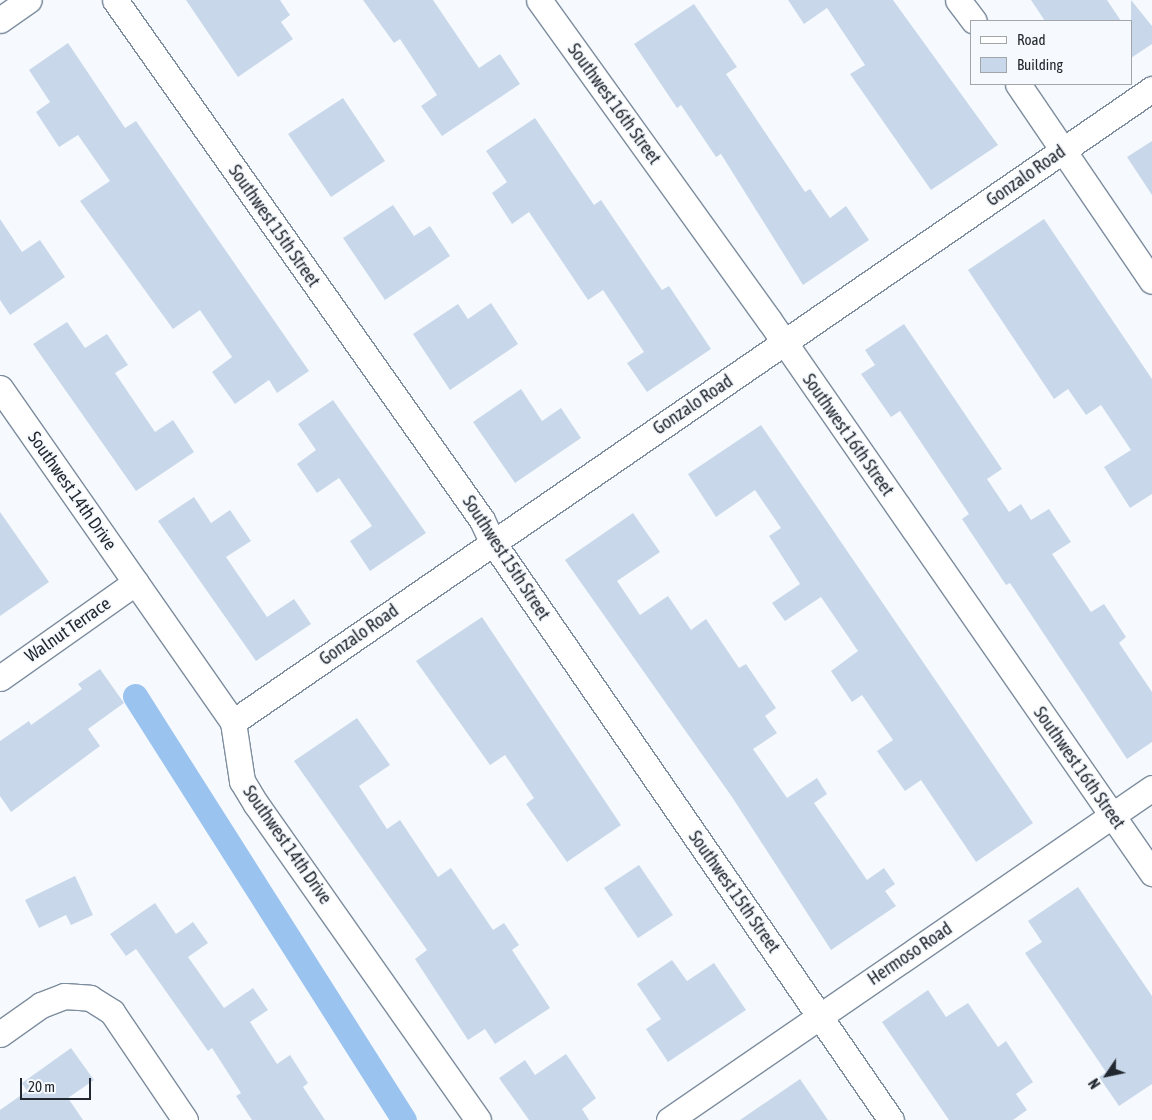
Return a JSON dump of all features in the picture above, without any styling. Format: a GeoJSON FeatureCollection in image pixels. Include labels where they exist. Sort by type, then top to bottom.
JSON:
{"type":"FeatureCollection","features":[{"type":"Feature","properties":{"kind":"street"},"geometry":{"type":"LineString","coordinates":[[0,20],[29,0]]}},
{"type":"Feature","properties":{"kind":"street","name":"Southwest 15th Street"},"geometry":{"type":"LineString","coordinates":[[115,0],[482,520],[492,541],[891,1120]]}},
{"type":"Feature","properties":{"kind":"street","name":"Southwest 16th Street"},"geometry":{"type":"LineString","coordinates":[[540,0],[784,343],[1152,873]]}},
{"type":"Feature","properties":{"kind":"street"},"geometry":{"type":"LineString","coordinates":[[958,0],[973,20]]}},
{"type":"Feature","properties":{"kind":"street"},"geometry":{"type":"LineString","coordinates":[[1019,85],[1152,281]]}},
{"type":"Feature","properties":{"kind":"street","name":"Gonzalo Road"},"geometry":{"type":"LineString","coordinates":[[234,722],[492,541],[784,343],[1152,89]]}},
{"type":"Feature","properties":{"kind":"street","name":"Southwest 14th Drive"},"geometry":{"type":"LineString","coordinates":[[0,388],[234,722],[242,781],[251,796],[478,1120]]}},
{"type":"Feature","properties":{"kind":"street","name":"Walnut Terrace"},"geometry":{"type":"LineString","coordinates":[[0,678],[136,582]]}},
{"type":"Feature","properties":{"kind":"street","name":"Hermoso Road"},"geometry":{"type":"LineString","coordinates":[[669,1120],[1152,788]]}},
{"type":"Feature","properties":{"kind":"street"},"geometry":{"type":"LineString","coordinates":[[0,1034],[41,1005],[64,996],[90,998],[112,1012],[185,1120]]}},
{"type":"Feature","properties":{"kind":"building"},"geometry":{"type":"Polygon","coordinates":[[[186,0],[280,0],[290,15],[281,22],[293,39],[238,77],[186,0]]]}},
{"type":"Feature","properties":{"kind":"building"},"geometry":{"type":"Polygon","coordinates":[[[363,0],[433,0],[479,68],[500,54],[520,84],[442,136],[421,106],[437,95],[400,39],[394,43],[363,0]]]}},
{"type":"Feature","properties":{"kind":"building"},"geometry":{"type":"Polygon","coordinates":[[[788,0],[893,0],[998,145],[931,190],[850,74],[865,65],[827,8],[804,24],[788,0]]]}},
{"type":"Feature","properties":{"kind":"building"},"geometry":{"type":"Polygon","coordinates":[[[1031,0],[1107,0],[1120,20],[1044,20],[1031,0]]]}},
{"type":"Feature","properties":{"kind":"building"},"geometry":{"type":"Polygon","coordinates":[[[1131,0],[1152,26],[1152,44],[1132,57],[1132,20],[1131,0]]]}},
{"type":"Feature","properties":{"kind":"building"},"geometry":{"type":"Polygon","coordinates":[[[694,4],[737,67],[726,74],[805,192],[810,189],[830,218],[846,206],[869,240],[803,285],[721,154],[716,157],[681,105],[677,108],[634,44],[694,4]]]}},
{"type":"Feature","properties":{"kind":"building"},"geometry":{"type":"Polygon","coordinates":[[[68,43],[125,128],[136,121],[309,371],[277,393],[269,380],[235,404],[212,372],[232,357],[200,310],[173,329],[80,201],[110,181],[78,135],[59,147],[36,112],[50,102],[29,70],[68,43]]]}},
{"type":"Feature","properties":{"kind":"building"},"geometry":{"type":"Polygon","coordinates":[[[343,98],[385,161],[331,197],[288,134],[343,98]]]}},
{"type":"Feature","properties":{"kind":"building"},"geometry":{"type":"Polygon","coordinates":[[[535,118],[594,205],[601,200],[662,290],[669,286],[711,349],[647,392],[627,363],[644,352],[603,290],[588,300],[529,212],[512,224],[492,193],[507,182],[486,151],[535,118]]]}},
{"type":"Feature","properties":{"kind":"building"},"geometry":{"type":"Polygon","coordinates":[[[1152,141],[1152,195],[1127,157],[1152,141]]]}},
{"type":"Feature","properties":{"kind":"building"},"geometry":{"type":"Polygon","coordinates":[[[393,205],[414,236],[430,226],[450,256],[385,300],[343,238],[393,205]]]}},
{"type":"Feature","properties":{"kind":"building"},"geometry":{"type":"Polygon","coordinates":[[[0,219],[22,252],[40,240],[65,277],[10,315],[0,300],[0,219]]]}},
{"type":"Feature","properties":{"kind":"building"},"geometry":{"type":"Polygon","coordinates":[[[1044,219],[1152,379],[1152,494],[1130,508],[1104,467],[1131,450],[1101,405],[1086,415],[1068,389],[1054,399],[968,270],[1044,219]]]}},
{"type":"Feature","properties":{"kind":"building"},"geometry":{"type":"Polygon","coordinates":[[[491,303],[518,344],[450,390],[413,334],[458,304],[468,319],[491,303]]]}},
{"type":"Feature","properties":{"kind":"building"},"geometry":{"type":"Polygon","coordinates":[[[67,322],[85,348],[107,334],[128,365],[115,373],[155,432],[173,420],[194,452],[136,491],[33,344],[67,322]]]}},
{"type":"Feature","properties":{"kind":"building"},"geometry":{"type":"Polygon","coordinates":[[[904,324],[1002,469],[987,479],[1009,512],[1021,504],[1031,520],[1049,509],[1071,542],[1052,554],[1091,612],[1104,604],[1126,637],[1119,643],[1152,692],[1152,742],[1127,759],[1010,583],[1006,585],[962,519],[969,514],[900,411],[891,417],[861,374],[875,365],[865,350],[904,324]]]}},
{"type":"Feature","properties":{"kind":"building"},"geometry":{"type":"Polygon","coordinates":[[[521,389],[542,421],[561,408],[581,438],[515,483],[473,422],[521,389]]]}},
{"type":"Feature","properties":{"kind":"building"},"geometry":{"type":"Polygon","coordinates":[[[333,400],[426,533],[370,571],[350,541],[372,526],[339,478],[317,493],[297,464],[316,450],[298,424],[333,400]]]}},
{"type":"Feature","properties":{"kind":"building"},"geometry":{"type":"Polygon","coordinates":[[[761,425],[1033,823],[976,862],[921,780],[905,791],[877,751],[893,740],[862,695],[852,702],[831,671],[858,651],[821,597],[785,621],[772,603],[800,584],[769,536],[781,528],[755,490],[716,517],[688,474],[761,425]]]}},
{"type":"Feature","properties":{"kind":"building"},"geometry":{"type":"Polygon","coordinates":[[[194,497],[211,523],[230,510],[251,541],[226,557],[267,617],[294,599],[311,624],[256,661],[158,521],[194,497]]]}},
{"type":"Feature","properties":{"kind":"building"},"geometry":{"type":"Polygon","coordinates":[[[0,512],[49,582],[0,616],[0,512]]]}},
{"type":"Feature","properties":{"kind":"building"},"geometry":{"type":"Polygon","coordinates":[[[633,513],[660,552],[617,581],[640,615],[668,596],[691,630],[706,619],[739,668],[746,664],[776,708],[765,716],[777,733],[753,749],[787,798],[817,778],[827,794],[814,803],[867,880],[884,868],[895,884],[885,891],[896,906],[831,950],[732,797],[565,560],[633,513]]]}},
{"type":"Feature","properties":{"kind":"building"},"geometry":{"type":"Polygon","coordinates":[[[482,617],[621,825],[567,862],[526,804],[534,798],[505,755],[490,765],[416,661],[482,617]]]}},
{"type":"Feature","properties":{"kind":"building"},"geometry":{"type":"Polygon","coordinates":[[[100,669],[124,703],[88,729],[100,746],[11,812],[0,796],[0,741],[29,721],[31,725],[82,689],[78,684],[100,669]]]}},
{"type":"Feature","properties":{"kind":"building"},"geometry":{"type":"Polygon","coordinates":[[[357,718],[390,765],[359,786],[387,829],[400,820],[438,877],[451,868],[493,930],[504,923],[519,945],[512,950],[550,1008],[495,1044],[485,1029],[468,1040],[415,959],[427,950],[294,761],[357,718]]]}},
{"type":"Feature","properties":{"kind":"building"},"geometry":{"type":"Polygon","coordinates":[[[639,865],[673,915],[638,938],[604,888],[639,865]]]}},
{"type":"Feature","properties":{"kind":"building"},"geometry":{"type":"Polygon","coordinates":[[[75,876],[93,915],[71,925],[66,915],[39,928],[25,900],[75,876]]]}},
{"type":"Feature","properties":{"kind":"building"},"geometry":{"type":"Polygon","coordinates":[[[1078,887],[1152,996],[1152,1084],[1119,1106],[1099,1077],[1106,1072],[1025,953],[1042,942],[1028,921],[1078,887]]]}},
{"type":"Feature","properties":{"kind":"building"},"geometry":{"type":"Polygon","coordinates":[[[155,903],[176,934],[193,922],[208,943],[188,957],[224,1008],[253,988],[268,1010],[250,1022],[277,1064],[290,1055],[308,1083],[303,1087],[325,1120],[252,1120],[236,1096],[241,1093],[212,1048],[208,1051],[136,949],[126,956],[110,934],[155,903]]]}},
{"type":"Feature","properties":{"kind":"building"},"geometry":{"type":"Polygon","coordinates":[[[672,960],[687,981],[714,963],[746,1010],[668,1062],[646,1029],[661,1019],[637,984],[672,960]]]}},
{"type":"Feature","properties":{"kind":"building"},"geometry":{"type":"Polygon","coordinates":[[[928,990],[946,1017],[968,1003],[998,1047],[1006,1041],[1033,1082],[1016,1094],[1027,1110],[1013,1120],[949,1120],[882,1022],[928,990]]]}},
{"type":"Feature","properties":{"kind":"building"},"geometry":{"type":"Polygon","coordinates":[[[71,1048],[94,1080],[68,1098],[83,1120],[0,1120],[0,1110],[27,1091],[22,1083],[71,1048]]]}},
{"type":"Feature","properties":{"kind":"building"},"geometry":{"type":"Polygon","coordinates":[[[566,1054],[596,1098],[582,1109],[589,1120],[529,1120],[499,1078],[525,1060],[535,1075],[566,1054]]]}},
{"type":"Feature","properties":{"kind":"building"},"geometry":{"type":"Polygon","coordinates":[[[800,1079],[828,1120],[740,1120],[800,1079]]]}},
{"type":"Feature","properties":{"kind":"waterway"},"geometry":{"type":"LineString","coordinates":[[135,696],[404,1120]]}}]}
